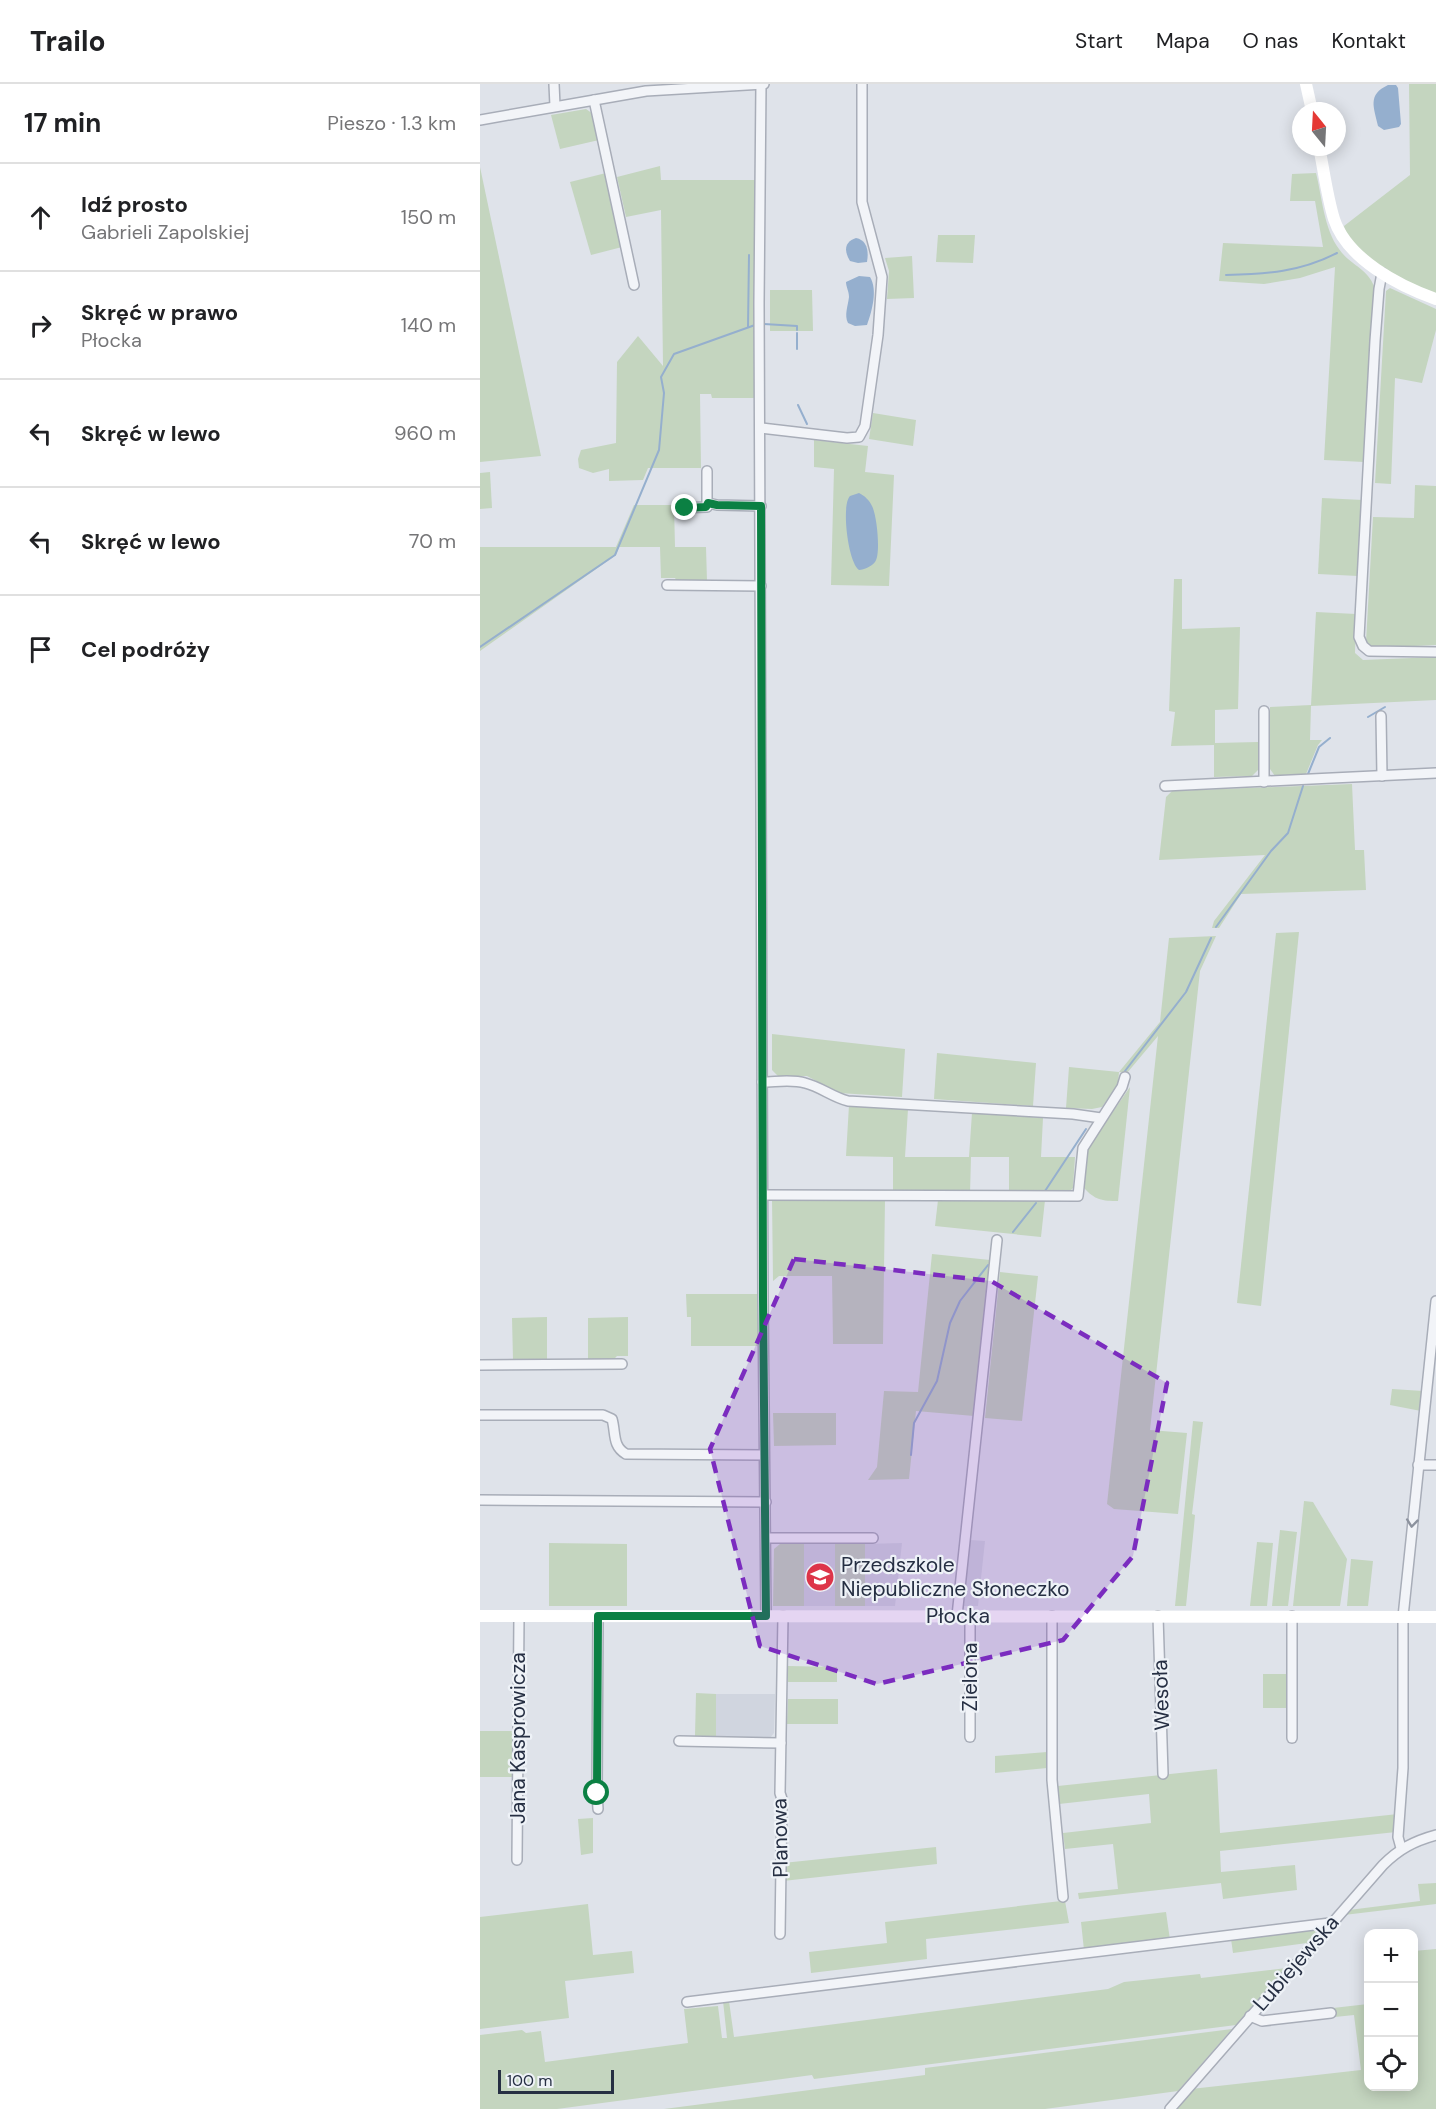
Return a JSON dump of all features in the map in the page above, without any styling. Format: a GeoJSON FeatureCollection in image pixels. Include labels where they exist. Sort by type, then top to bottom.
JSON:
{"type":"FeatureCollection","features":[{"type":"Feature","properties":{"kind":"street"},"geometry":{"type":"LineString","coordinates":[[554,84],[555,106]]}},
{"type":"Feature","properties":{"kind":"street"},"geometry":{"type":"LineString","coordinates":[[480,120],[657,90],[763,84],[759,292],[766,1616]]}},
{"type":"Feature","properties":{"kind":"street"},"geometry":{"type":"LineString","coordinates":[[761,428],[847,438],[859,437],[865,426],[878,335],[882,277],[862,202],[862,84]]}},
{"type":"Feature","properties":{"kind":"street"},"geometry":{"type":"LineString","coordinates":[[1306,84],[1310,102]]}},
{"type":"Feature","properties":{"kind":"street"},"geometry":{"type":"LineString","coordinates":[[594,100],[634,285]]}},
{"type":"Feature","properties":{"kind":"street"},"geometry":{"type":"LineString","coordinates":[[1321,156],[1335,219],[1352,249],[1383,273],[1413,291],[1436,299]]}},
{"type":"Feature","properties":{"kind":"street"},"geometry":{"type":"LineString","coordinates":[[1383,273],[1379,289],[1375,340],[1359,637],[1363,646],[1369,651],[1436,652]]}},
{"type":"Feature","properties":{"kind":"street"},"geometry":{"type":"LineString","coordinates":[[678,508],[706,507],[708,503],[707,471]]}},
{"type":"Feature","properties":{"kind":"street"},"geometry":{"type":"LineString","coordinates":[[708,503],[761,506]]}},
{"type":"Feature","properties":{"kind":"street"},"geometry":{"type":"LineString","coordinates":[[667,585],[761,586]]}},
{"type":"Feature","properties":{"kind":"street"},"geometry":{"type":"LineString","coordinates":[[1264,711],[1264,782]]}},
{"type":"Feature","properties":{"kind":"street"},"geometry":{"type":"LineString","coordinates":[[1381,716],[1382,776]]}},
{"type":"Feature","properties":{"kind":"street"},"geometry":{"type":"LineString","coordinates":[[1165,786],[1436,773]]}},
{"type":"Feature","properties":{"kind":"street"},"geometry":{"type":"LineString","coordinates":[[763,1195],[1074,1197],[1079,1194],[1083,1148],[1122,1088],[1125,1077]]}},
{"type":"Feature","properties":{"kind":"street"},"geometry":{"type":"LineString","coordinates":[[762,1082],[803,1082],[848,1101],[1073,1114],[1101,1118]]}},
{"type":"Feature","properties":{"kind":"street"},"geometry":{"type":"LineString","coordinates":[[957,1616],[997,1240]]}},
{"type":"Feature","properties":{"kind":"street"},"geometry":{"type":"LineString","coordinates":[[1401,1848],[1398,1837],[1402,1768],[1403,1617],[1418,1465],[1433,1350],[1436,1301]]}},
{"type":"Feature","properties":{"kind":"street"},"geometry":{"type":"LineString","coordinates":[[480,1365],[622,1364]]}},
{"type":"Feature","properties":{"kind":"street"},"geometry":{"type":"LineString","coordinates":[[480,1415],[603,1415],[612,1419],[615,1442],[619,1450],[627,1454],[764,1455]]}},
{"type":"Feature","properties":{"kind":"street"},"geometry":{"type":"LineString","coordinates":[[1418,1465],[1436,1465]]}},
{"type":"Feature","properties":{"kind":"street"},"geometry":{"type":"LineString","coordinates":[[480,1500],[766,1502]]}},
{"type":"Feature","properties":{"kind":"street"},"geometry":{"type":"LineString","coordinates":[[766,1538],[873,1538]]}},
{"type":"Feature","properties":{"kind":"street","name":"Płocka"},"geometry":{"type":"LineString","coordinates":[[480,1616],[1436,1617]]}},
{"type":"Feature","properties":{"kind":"street","name":"Jana Kasprowicza"},"geometry":{"type":"LineString","coordinates":[[517,1860],[519,1616]]}},
{"type":"Feature","properties":{"kind":"street"},"geometry":{"type":"LineString","coordinates":[[598,1616],[598,1809]]}},
{"type":"Feature","properties":{"kind":"street","name":"Planowa"},"geometry":{"type":"LineString","coordinates":[[780,1934],[783,1616]]}},
{"type":"Feature","properties":{"kind":"street","name":"Zielona"},"geometry":{"type":"LineString","coordinates":[[970,1616],[970,1737]]}},
{"type":"Feature","properties":{"kind":"street"},"geometry":{"type":"LineString","coordinates":[[1052,1616],[1052,1780],[1063,1897]]}},
{"type":"Feature","properties":{"kind":"street","name":"Wesoła"},"geometry":{"type":"LineString","coordinates":[[1158,1616],[1163,1774]]}},
{"type":"Feature","properties":{"kind":"street"},"geometry":{"type":"LineString","coordinates":[[1292,1616],[1292,1738]]}},
{"type":"Feature","properties":{"kind":"street"},"geometry":{"type":"LineString","coordinates":[[679,1741],[781,1743]]}},
{"type":"Feature","properties":{"kind":"street","name":"Lubiejewska"},"geometry":{"type":"LineString","coordinates":[[1170,2109],[1383,1865],[1401,1848],[1436,1835]]}},
{"type":"Feature","properties":{"kind":"street"},"geometry":{"type":"LineString","coordinates":[[687,2002],[1330,1923]]}},
{"type":"Feature","properties":{"kind":"street"},"geometry":{"type":"LineString","coordinates":[[1250,2016],[1262,2021],[1331,2013]]}},
{"type":"Feature","properties":{"kind":"highlighted area"},"geometry":{"type":"Polygon","coordinates":[[[794,1259],[991,1281],[1167,1383],[1133,1556],[1063,1640],[877,1684],[760,1646],[710,1449],[794,1259]]]}},
{"type":"Feature","properties":{"kind":"shaded area"},"geometry":{"type":"Polygon","coordinates":[[[970,1540],[985,1541],[978,1606],[964,1606],[970,1540]]]}},
{"type":"Feature","properties":{"kind":"shaded area"},"geometry":{"type":"Polygon","coordinates":[[[902,1543],[895,1606],[865,1606],[865,1544],[902,1543]]]}},
{"type":"Feature","properties":{"kind":"shaded area","name":"Przedszkole Niepubliczne Słoneczko"},"geometry":{"type":"Polygon","coordinates":[[[804,1544],[835,1544],[835,1606],[804,1606],[804,1544]]]}},
{"type":"Feature","properties":{"kind":"shaded area"},"geometry":{"type":"Polygon","coordinates":[[[716,1694],[775,1694],[774,1733],[770,1738],[716,1737],[716,1694]]]}},
{"type":"Feature","properties":{"kind":"green space"},"geometry":{"type":"Polygon","coordinates":[[[1409,84],[1436,84],[1436,294],[1397,276],[1368,257],[1348,236],[1344,226],[1410,175],[1409,84]]]}},
{"type":"Feature","properties":{"kind":"green space"},"geometry":{"type":"Polygon","coordinates":[[[586,109],[593,114],[599,140],[560,149],[551,115],[586,109]]]}},
{"type":"Feature","properties":{"kind":"green space"},"geometry":{"type":"Polygon","coordinates":[[[660,166],[661,180],[756,180],[756,398],[712,398],[711,394],[700,394],[701,468],[648,468],[643,480],[609,481],[609,469],[593,473],[579,468],[578,459],[581,450],[616,443],[617,362],[638,336],[663,366],[661,210],[626,217],[617,177],[660,166]]]}},
{"type":"Feature","properties":{"kind":"green space"},"geometry":{"type":"Polygon","coordinates":[[[480,167],[541,456],[480,462],[480,167]]]}},
{"type":"Feature","properties":{"kind":"green space"},"geometry":{"type":"Polygon","coordinates":[[[606,173],[622,247],[591,255],[570,182],[606,173]]]}},
{"type":"Feature","properties":{"kind":"green space"},"geometry":{"type":"Polygon","coordinates":[[[1316,173],[1327,222],[1334,241],[1343,254],[1367,275],[1374,286],[1364,462],[1324,460],[1335,267],[1300,278],[1264,284],[1219,281],[1223,243],[1323,247],[1315,201],[1290,201],[1292,174],[1316,173]]]}},
{"type":"Feature","properties":{"kind":"green space"},"geometry":{"type":"Polygon","coordinates":[[[938,235],[975,235],[973,263],[936,262],[938,235]]]}},
{"type":"Feature","properties":{"kind":"green space"},"geometry":{"type":"Polygon","coordinates":[[[912,256],[914,298],[887,299],[889,271],[885,258],[912,256]]]}},
{"type":"Feature","properties":{"kind":"green space"},"geometry":{"type":"Polygon","coordinates":[[[1390,288],[1436,309],[1436,330],[1422,383],[1395,378],[1391,484],[1375,483],[1386,291],[1390,288]]]}},
{"type":"Feature","properties":{"kind":"green space"},"geometry":{"type":"Polygon","coordinates":[[[770,290],[812,290],[813,331],[770,331],[770,290]]]}},
{"type":"Feature","properties":{"kind":"green space"},"geometry":{"type":"Polygon","coordinates":[[[873,413],[916,420],[913,446],[869,439],[873,413]]]}},
{"type":"Feature","properties":{"kind":"green space"},"geometry":{"type":"Polygon","coordinates":[[[814,440],[868,446],[865,472],[894,475],[889,586],[831,585],[834,469],[814,467],[814,440]]]}},
{"type":"Feature","properties":{"kind":"green space"},"geometry":{"type":"Polygon","coordinates":[[[490,472],[492,508],[480,509],[480,473],[490,472]]]}},
{"type":"Feature","properties":{"kind":"green space"},"geometry":{"type":"Polygon","coordinates":[[[1415,485],[1436,486],[1436,645],[1372,648],[1366,642],[1373,517],[1414,518],[1415,485]]]}},
{"type":"Feature","properties":{"kind":"green space"},"geometry":{"type":"Polygon","coordinates":[[[1322,498],[1363,500],[1358,576],[1318,574],[1322,498]]]}},
{"type":"Feature","properties":{"kind":"green space"},"geometry":{"type":"Polygon","coordinates":[[[634,505],[674,505],[675,547],[706,547],[707,581],[677,581],[675,578],[661,578],[660,547],[619,547],[616,555],[480,651],[480,547],[616,547],[634,505]]]}},
{"type":"Feature","properties":{"kind":"green space"},"geometry":{"type":"Polygon","coordinates":[[[1174,579],[1182,579],[1182,629],[1240,627],[1238,709],[1215,710],[1215,743],[1258,742],[1258,770],[1252,776],[1214,777],[1214,745],[1171,746],[1175,712],[1169,711],[1174,579]]]}},
{"type":"Feature","properties":{"kind":"green space"},"geometry":{"type":"Polygon","coordinates":[[[1316,612],[1356,614],[1355,653],[1363,660],[1436,657],[1436,700],[1311,706],[1310,740],[1322,740],[1306,774],[1275,776],[1270,769],[1270,707],[1311,705],[1316,612]]]}},
{"type":"Feature","properties":{"kind":"green space"},"geometry":{"type":"Polygon","coordinates":[[[1352,784],[1355,850],[1364,850],[1366,890],[1241,894],[1219,928],[1212,928],[1214,921],[1265,855],[1159,860],[1166,797],[1172,791],[1352,784]]]}},
{"type":"Feature","properties":{"kind":"green space"},"geometry":{"type":"Polygon","coordinates":[[[1299,932],[1261,1306],[1237,1303],[1276,933],[1299,932]]]}},
{"type":"Feature","properties":{"kind":"green space"},"geometry":{"type":"Polygon","coordinates":[[[1216,936],[1200,971],[1150,1430],[1187,1433],[1178,1514],[1114,1509],[1107,1504],[1158,1036],[1127,1073],[1119,1072],[1160,1022],[1169,938],[1216,936]]]}},
{"type":"Feature","properties":{"kind":"green space"},"geometry":{"type":"Polygon","coordinates":[[[772,1034],[905,1049],[902,1097],[839,1093],[807,1076],[778,1076],[772,1070],[772,1034]]]}},
{"type":"Feature","properties":{"kind":"green space"},"geometry":{"type":"Polygon","coordinates":[[[937,1053],[1036,1063],[1033,1106],[934,1099],[937,1053]]]}},
{"type":"Feature","properties":{"kind":"green space"},"geometry":{"type":"Polygon","coordinates":[[[1069,1067],[1119,1072],[1118,1084],[1102,1107],[1066,1108],[1069,1067]]]}},
{"type":"Feature","properties":{"kind":"green space"},"geometry":{"type":"Polygon","coordinates":[[[1130,1087],[1118,1201],[1103,1200],[1084,1188],[1087,1149],[1130,1087]]]}},
{"type":"Feature","properties":{"kind":"green space"},"geometry":{"type":"Polygon","coordinates":[[[849,1105],[908,1109],[905,1157],[969,1157],[972,1113],[1043,1118],[1041,1157],[1075,1157],[1073,1188],[1066,1195],[1009,1194],[1009,1157],[971,1157],[970,1194],[893,1193],[893,1157],[846,1156],[849,1105]]]}},
{"type":"Feature","properties":{"kind":"green space"},"geometry":{"type":"Polygon","coordinates":[[[772,1198],[885,1199],[883,1344],[833,1344],[832,1276],[779,1276],[773,1281],[772,1198]]]}},
{"type":"Feature","properties":{"kind":"green space"},"geometry":{"type":"Polygon","coordinates":[[[938,1200],[1045,1200],[1041,1237],[935,1226],[938,1200]]]}},
{"type":"Feature","properties":{"kind":"green space"},"geometry":{"type":"Polygon","coordinates":[[[932,1254],[990,1260],[974,1416],[916,1411],[909,1479],[868,1480],[877,1467],[884,1391],[918,1392],[932,1254]]]}},
{"type":"Feature","properties":{"kind":"green space"},"geometry":{"type":"Polygon","coordinates":[[[1000,1272],[1038,1276],[1022,1421],[985,1418],[1000,1272]]]}},
{"type":"Feature","properties":{"kind":"green space"},"geometry":{"type":"Polygon","coordinates":[[[686,1294],[760,1294],[760,1346],[691,1346],[691,1317],[687,1317],[686,1294]]]}},
{"type":"Feature","properties":{"kind":"green space"},"geometry":{"type":"Polygon","coordinates":[[[547,1317],[547,1359],[513,1360],[512,1318],[547,1317]]]}},
{"type":"Feature","properties":{"kind":"green space"},"geometry":{"type":"Polygon","coordinates":[[[628,1317],[628,1356],[617,1356],[614,1359],[588,1359],[588,1318],[628,1317]]]}},
{"type":"Feature","properties":{"kind":"green space"},"geometry":{"type":"Polygon","coordinates":[[[1392,1389],[1423,1391],[1421,1411],[1390,1405],[1392,1389]]]}},
{"type":"Feature","properties":{"kind":"green space"},"geometry":{"type":"Polygon","coordinates":[[[773,1413],[836,1413],[836,1445],[774,1446],[773,1413]]]}},
{"type":"Feature","properties":{"kind":"green space"},"geometry":{"type":"Polygon","coordinates":[[[1193,1421],[1203,1422],[1192,1514],[1195,1515],[1194,1526],[1186,1606],[1175,1606],[1193,1421]]]}},
{"type":"Feature","properties":{"kind":"green space"},"geometry":{"type":"Polygon","coordinates":[[[1304,1501],[1313,1502],[1347,1559],[1340,1606],[1293,1606],[1304,1501]]]}},
{"type":"Feature","properties":{"kind":"green space"},"geometry":{"type":"Polygon","coordinates":[[[1280,1530],[1297,1532],[1288,1606],[1272,1606],[1280,1530]]]}},
{"type":"Feature","properties":{"kind":"green space"},"geometry":{"type":"Polygon","coordinates":[[[1257,1542],[1273,1543],[1267,1606],[1250,1606],[1257,1542]]]}},
{"type":"Feature","properties":{"kind":"green space"},"geometry":{"type":"Polygon","coordinates":[[[549,1543],[627,1544],[627,1606],[549,1606],[549,1543]]]}},
{"type":"Feature","properties":{"kind":"green space"},"geometry":{"type":"Polygon","coordinates":[[[780,1544],[804,1544],[804,1606],[773,1606],[774,1549],[780,1544]]]}},
{"type":"Feature","properties":{"kind":"green space"},"geometry":{"type":"Polygon","coordinates":[[[835,1544],[865,1544],[865,1606],[835,1606],[835,1544]]]}},
{"type":"Feature","properties":{"kind":"green space"},"geometry":{"type":"Polygon","coordinates":[[[1351,1559],[1373,1561],[1368,1606],[1347,1606],[1351,1559]]]}},
{"type":"Feature","properties":{"kind":"green space"},"geometry":{"type":"Polygon","coordinates":[[[788,1666],[837,1667],[837,1682],[788,1682],[788,1666]]]}},
{"type":"Feature","properties":{"kind":"green space"},"geometry":{"type":"Polygon","coordinates":[[[1263,1674],[1287,1674],[1287,1708],[1263,1708],[1263,1674]]]}},
{"type":"Feature","properties":{"kind":"green space"},"geometry":{"type":"Polygon","coordinates":[[[696,1693],[716,1694],[716,1737],[695,1736],[696,1693]]]}},
{"type":"Feature","properties":{"kind":"green space"},"geometry":{"type":"Polygon","coordinates":[[[788,1699],[838,1699],[838,1724],[787,1724],[788,1699]]]}},
{"type":"Feature","properties":{"kind":"green space"},"geometry":{"type":"Polygon","coordinates":[[[480,1731],[513,1731],[513,1777],[480,1777],[480,1731]]]}},
{"type":"Feature","properties":{"kind":"green space"},"geometry":{"type":"Polygon","coordinates":[[[1047,1752],[1047,1768],[995,1773],[995,1756],[1047,1752]]]}},
{"type":"Feature","properties":{"kind":"green space"},"geometry":{"type":"Polygon","coordinates":[[[1217,1769],[1220,1833],[1398,1814],[1396,1832],[1220,1851],[1221,1872],[1295,1865],[1297,1890],[1223,1899],[1221,1883],[1079,1899],[1078,1893],[1118,1889],[1113,1844],[1065,1849],[1063,1833],[1151,1823],[1149,1794],[1059,1804],[1058,1786],[1217,1769]]]}},
{"type":"Feature","properties":{"kind":"green space"},"geometry":{"type":"Polygon","coordinates":[[[593,1818],[593,1853],[581,1855],[578,1819],[593,1818]]]}},
{"type":"Feature","properties":{"kind":"green space"},"geometry":{"type":"Polygon","coordinates":[[[936,1847],[937,1864],[783,1881],[783,1863],[936,1847]]]}},
{"type":"Feature","properties":{"kind":"green space"},"geometry":{"type":"Polygon","coordinates":[[[1436,1883],[1436,1904],[1344,1915],[1349,1910],[1420,1901],[1418,1884],[1436,1883]]]}},
{"type":"Feature","properties":{"kind":"green space"},"geometry":{"type":"Polygon","coordinates":[[[1065,1901],[1069,1923],[926,1939],[927,1959],[811,1973],[809,1952],[887,1943],[885,1922],[1065,1901]]]}},
{"type":"Feature","properties":{"kind":"green space"},"geometry":{"type":"Polygon","coordinates":[[[588,1904],[593,1955],[632,1951],[634,1973],[565,1981],[569,2018],[480,2029],[480,1917],[588,1904]]]}},
{"type":"Feature","properties":{"kind":"green space"},"geometry":{"type":"Polygon","coordinates":[[[1166,1912],[1170,1940],[1084,1950],[1081,1922],[1166,1912]]]}},
{"type":"Feature","properties":{"kind":"green space"},"geometry":{"type":"Polygon","coordinates":[[[1319,1928],[1307,1943],[1233,1953],[1231,1939],[1319,1928]]]}},
{"type":"Feature","properties":{"kind":"green space"},"geometry":{"type":"Polygon","coordinates":[[[1436,1949],[1436,2109],[1174,2109],[1191,2089],[1361,2070],[1354,2015],[1335,2017],[1333,2008],[1364,2004],[1364,2091],[1418,2091],[1418,1951],[1436,1949]]]}},
{"type":"Feature","properties":{"kind":"green space"},"geometry":{"type":"Polygon","coordinates":[[[1287,1968],[1236,2025],[814,2079],[812,2075],[557,2109],[480,2109],[480,2035],[522,2030],[526,2033],[541,2031],[545,2062],[688,2043],[684,2009],[718,2006],[722,2038],[727,2038],[723,2001],[729,2001],[734,2037],[1108,1989],[1124,1982],[1200,1974],[1201,1978],[1287,1968]]]}},
{"type":"Feature","properties":{"kind":"green space"},"geometry":{"type":"Polygon","coordinates":[[[1232,2029],[1178,2091],[1045,2109],[664,2109],[925,2075],[925,2068],[1232,2029]]]}},
{"type":"Feature","properties":{"kind":"water"},"geometry":{"type":"Polygon","coordinates":[[[1388,85],[1396,85],[1398,88],[1401,124],[1399,127],[1384,130],[1378,126],[1374,102],[1377,93],[1388,85]]]}},
{"type":"Feature","properties":{"kind":"water"},"geometry":{"type":"Polygon","coordinates":[[[856,238],[863,241],[866,247],[867,262],[850,261],[848,257],[847,244],[856,238]]]}},
{"type":"Feature","properties":{"kind":"water"},"geometry":{"type":"Polygon","coordinates":[[[859,276],[870,277],[874,288],[873,301],[867,325],[855,326],[847,320],[849,297],[846,282],[859,276]]]}},
{"type":"Feature","properties":{"kind":"water"},"geometry":{"type":"Polygon","coordinates":[[[859,493],[868,500],[874,511],[878,544],[875,562],[868,568],[859,570],[849,546],[846,510],[850,496],[859,493]]]}},
{"type":"Feature","properties":{"kind":"waterway"},"geometry":{"type":"LineString","coordinates":[[1226,275],[1283,271],[1310,264],[1337,253]]}},
{"type":"Feature","properties":{"kind":"waterway"},"geometry":{"type":"LineString","coordinates":[[748,327],[749,255]]}},
{"type":"Feature","properties":{"kind":"waterway"},"geometry":{"type":"LineString","coordinates":[[764,324],[797,326],[797,330]]}},
{"type":"Feature","properties":{"kind":"waterway"},"geometry":{"type":"LineString","coordinates":[[480,647],[615,555],[659,450],[664,393],[661,377],[674,354],[755,325]]}},
{"type":"Feature","properties":{"kind":"waterway"},"geometry":{"type":"LineString","coordinates":[[797,333],[797,349]]}},
{"type":"Feature","properties":{"kind":"waterway"},"geometry":{"type":"LineString","coordinates":[[798,405],[807,424]]}},
{"type":"Feature","properties":{"kind":"waterway"},"geometry":{"type":"LineString","coordinates":[[1368,717],[1385,707]]}},
{"type":"Feature","properties":{"kind":"waterway"},"geometry":{"type":"LineString","coordinates":[[1308,774],[1319,747],[1330,738]]}},
{"type":"Feature","properties":{"kind":"waterway"},"geometry":{"type":"LineString","coordinates":[[1216,927],[1271,851],[1288,833],[1303,786]]}},
{"type":"Feature","properties":{"kind":"waterway"},"geometry":{"type":"LineString","coordinates":[[1125,1071],[1186,992],[1211,938]]}},
{"type":"Feature","properties":{"kind":"waterway"},"geometry":{"type":"LineString","coordinates":[[1045,1191],[1086,1129]]}},
{"type":"Feature","properties":{"kind":"waterway"},"geometry":{"type":"LineString","coordinates":[[1013,1232],[1036,1203]]}},
{"type":"Feature","properties":{"kind":"waterway"},"geometry":{"type":"LineString","coordinates":[[911,1455],[914,1423],[937,1381],[950,1323],[960,1301],[988,1265]]}},
{"type":"Feature","properties":{"kind":"place","name":"Przedszkole Niepubliczne Słoneczko"},"geometry":{"type":"Point","coordinates":[820,1577]}},
{"type":"Feature","properties":{"kind":"route"},"geometry":{"type":"LineString","coordinates":[[597,1793],[598,1616],[766,1616],[761,506],[708,503],[703,508],[685,508]]}}]}
